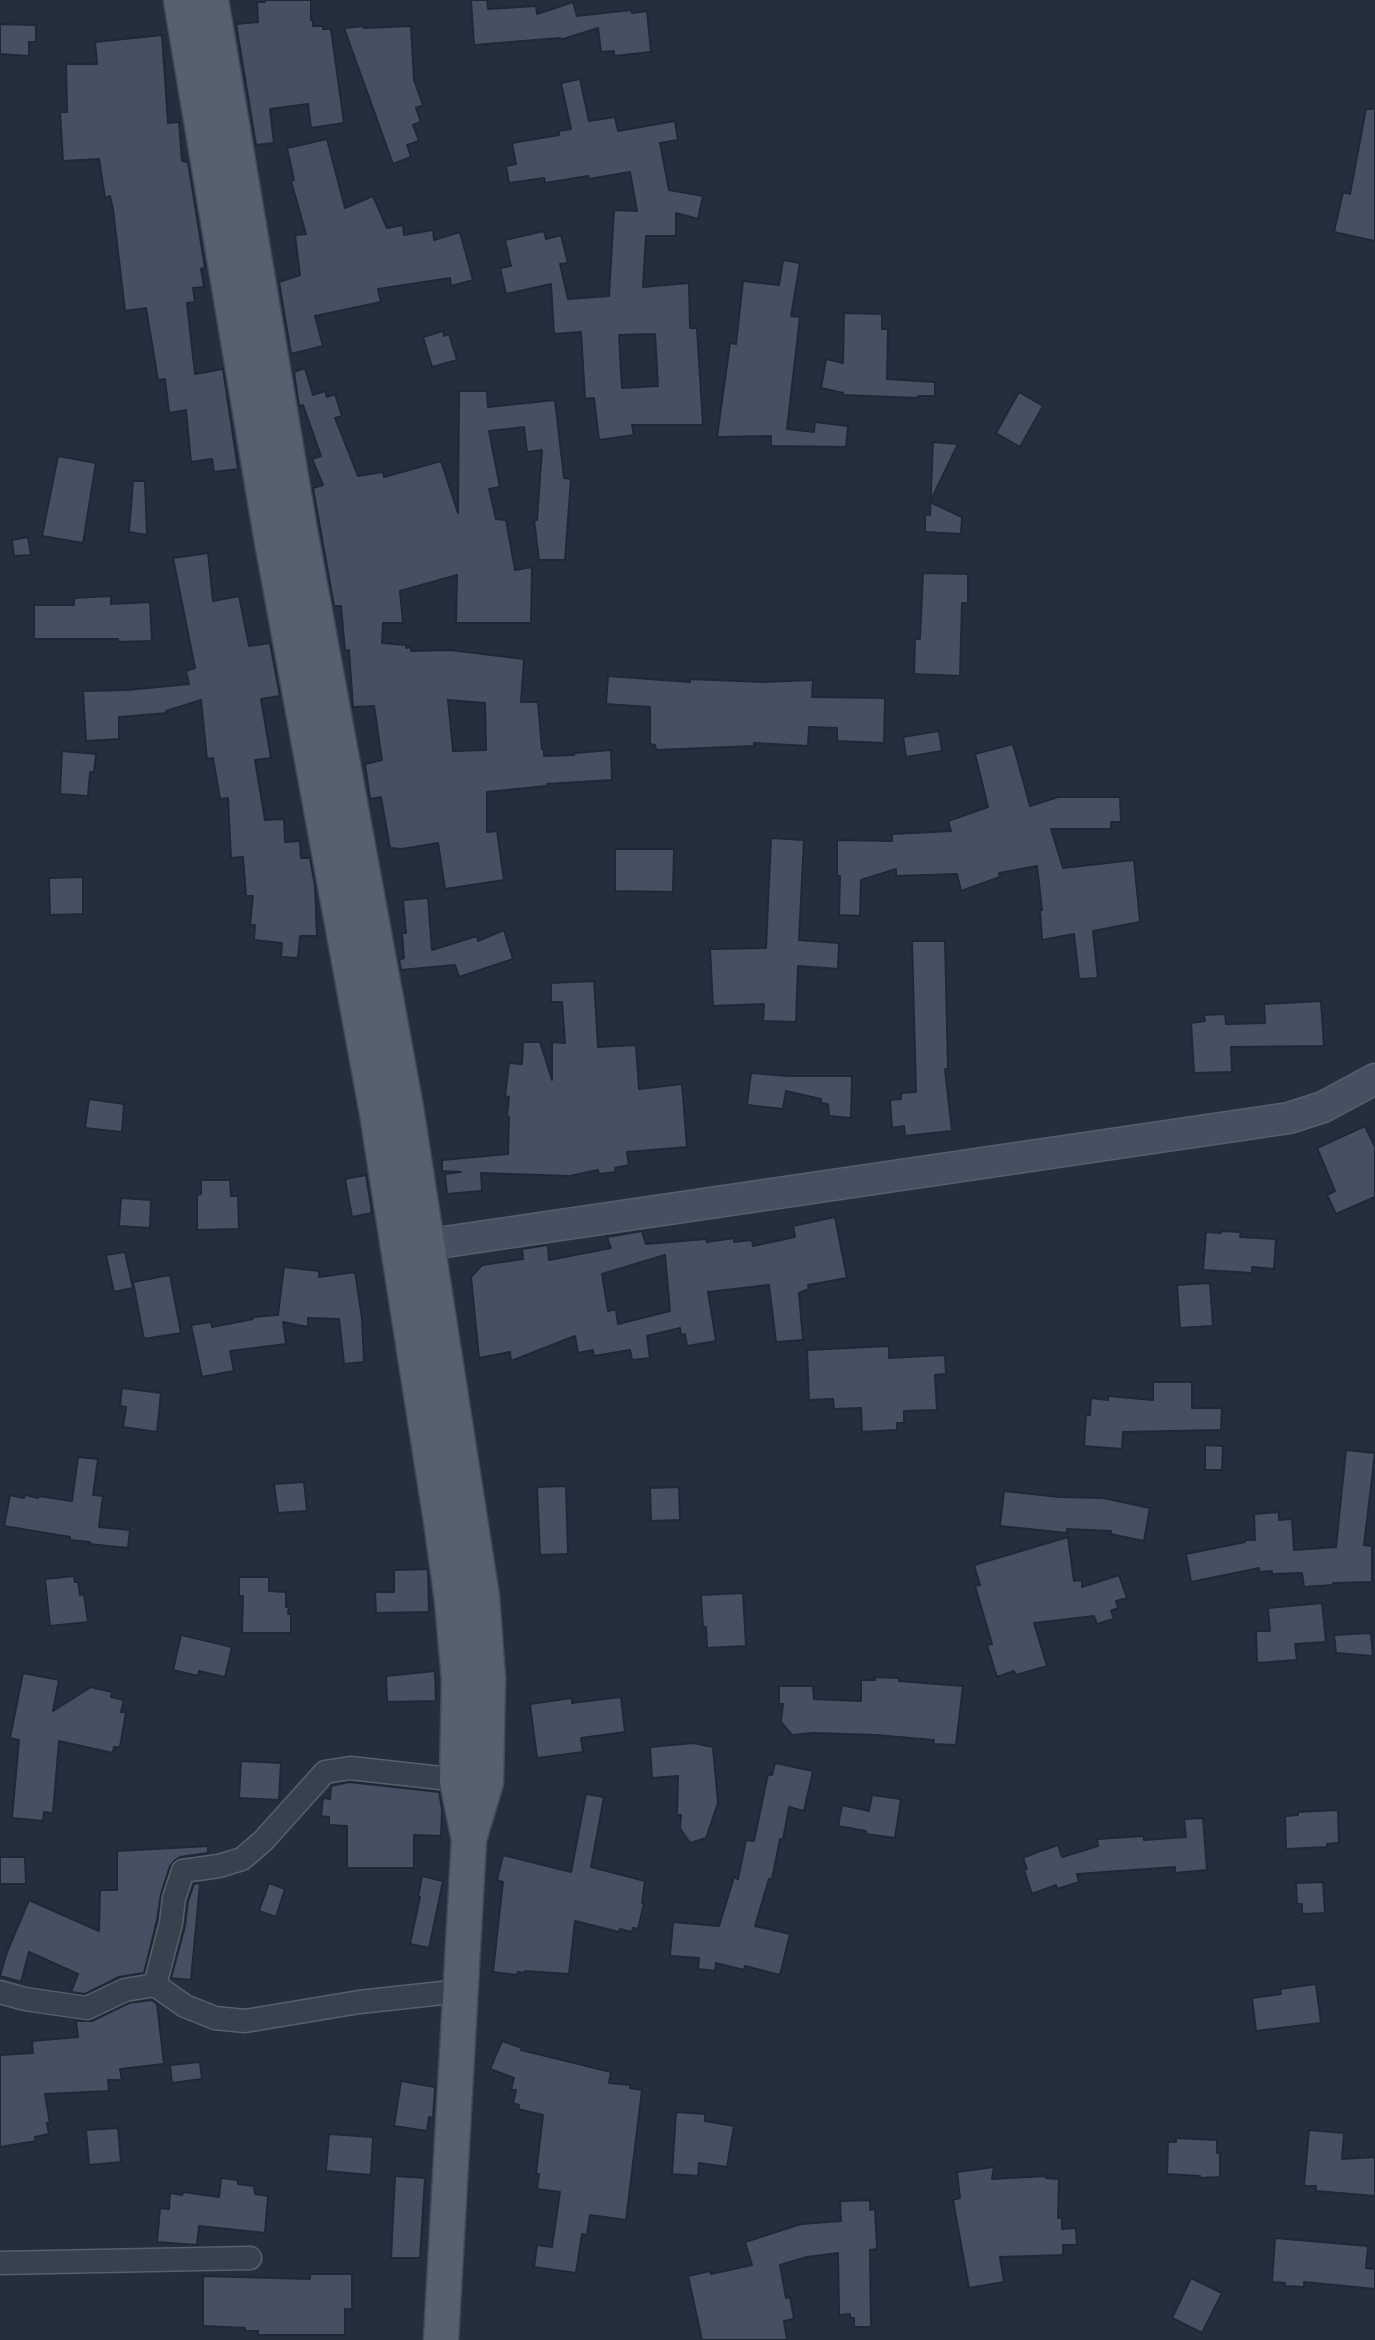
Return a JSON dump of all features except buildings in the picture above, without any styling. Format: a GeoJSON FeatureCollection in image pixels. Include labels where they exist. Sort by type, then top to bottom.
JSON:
{"type":"FeatureCollection","features":[{"type":"Feature","properties":{"kind":"main road"},"geometry":{"type":"LineString","coordinates":[[181,0],[271,536],[377,1113],[412,1247]]}},
{"type":"Feature","properties":{"kind":"main road"},"geometry":{"type":"LineString","coordinates":[[211,0],[300,531],[406,1108],[412,1247],[471,1782],[441,2340]]}},
{"type":"Feature","properties":{"kind":"street"},"geometry":{"type":"LineString","coordinates":[[412,1247],[1289,1118],[1323,1107],[1375,1079]]}},
{"type":"Feature","properties":{"kind":"street"},"geometry":{"type":"LineString","coordinates":[[155,1985],[183,1871],[242,1859],[263,1841],[325,1772],[350,1768],[471,1782]]}},
{"type":"Feature","properties":{"kind":"street"},"geometry":{"type":"LineString","coordinates":[[0,1992],[87,2008],[125,1990],[155,1985],[185,2006],[215,2018],[245,2021],[359,2002],[461,1991]]}},
{"type":"Feature","properties":{"kind":"street"},"geometry":{"type":"LineString","coordinates":[[0,2263],[250,2258]]}}]}
